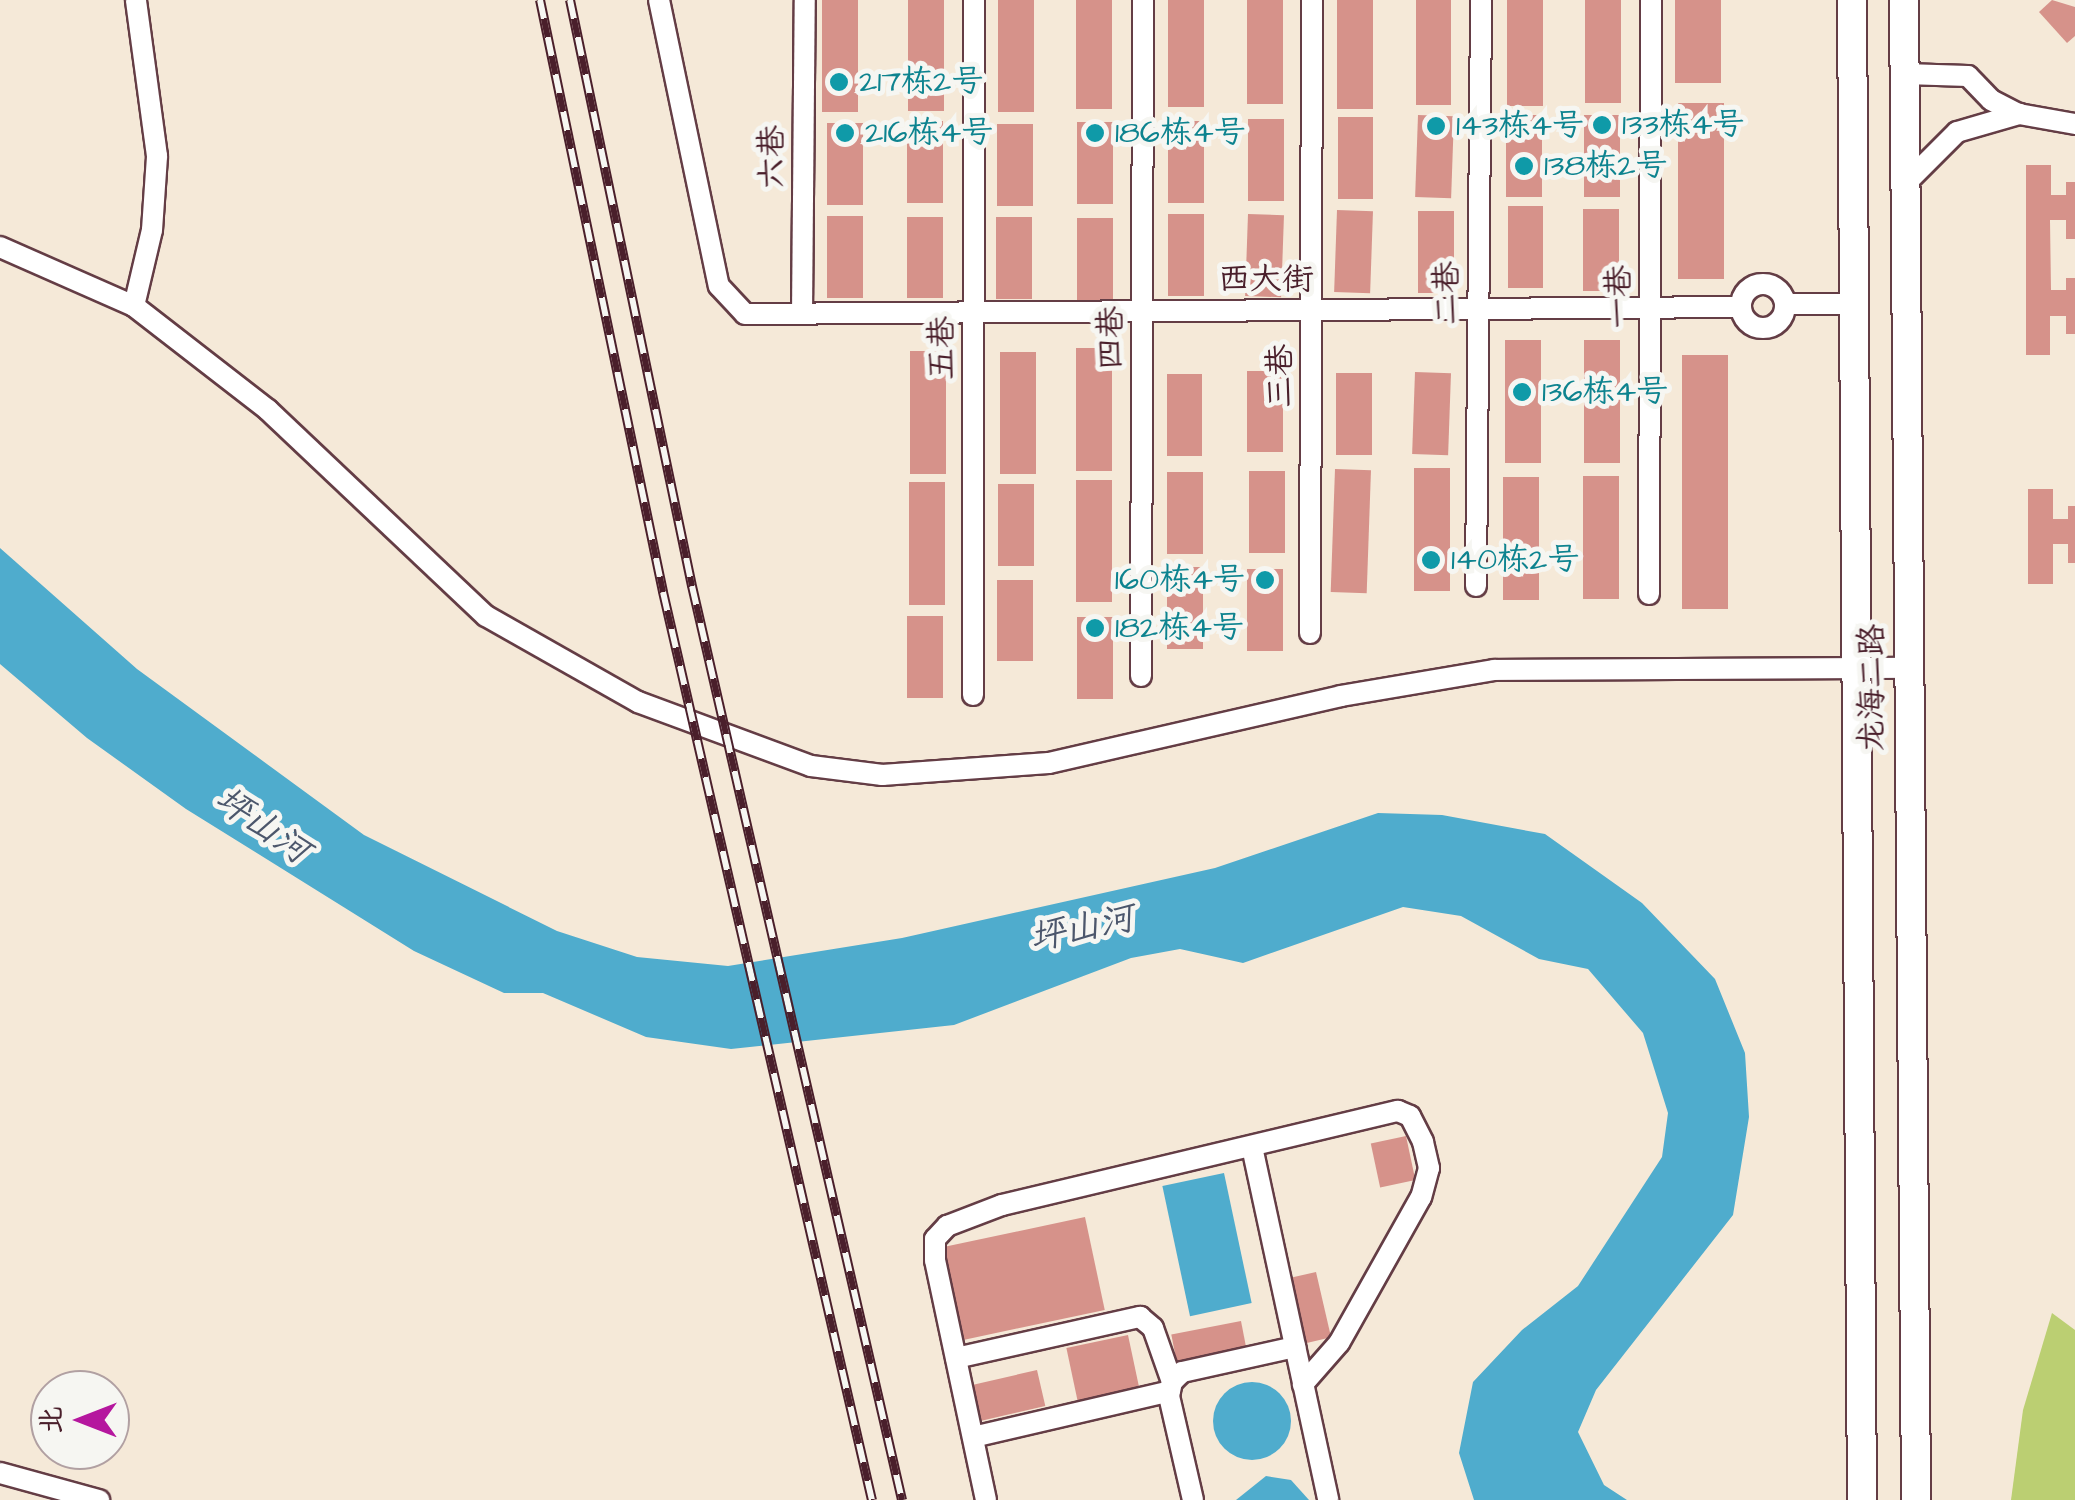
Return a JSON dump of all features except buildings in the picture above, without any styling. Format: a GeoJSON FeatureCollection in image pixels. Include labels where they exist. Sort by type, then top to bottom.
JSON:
{"type":"FeatureCollection","features":[{"type":"Feature","properties":{"kind":"main road","name":"龙海二路"},"geometry":{"type":"LineString","coordinates":[[1852,0],[1862,1500]]}},
{"type":"Feature","properties":{"kind":"main road","name":"龙海二路"},"geometry":{"type":"LineString","coordinates":[[1904,0],[1916,1500]]}},
{"type":"Feature","properties":{"kind":"street"},"geometry":{"type":"LineString","coordinates":[[134,306],[152,230],[157,156],[136,0]]}},
{"type":"Feature","properties":{"kind":"street","name":"西大街"},"geometry":{"type":"LineString","coordinates":[[659,0],[719,286],[745,314],[1740,307]]}},
{"type":"Feature","properties":{"kind":"street","name":"六巷"},"geometry":{"type":"LineString","coordinates":[[797,314],[805,0]]}},
{"type":"Feature","properties":{"kind":"street","name":"五巷"},"geometry":{"type":"LineString","coordinates":[[973,695],[974,0]]}},
{"type":"Feature","properties":{"kind":"street","name":"四巷"},"geometry":{"type":"LineString","coordinates":[[1141,676],[1143,0]]}},
{"type":"Feature","properties":{"kind":"street","name":"三巷"},"geometry":{"type":"LineString","coordinates":[[1310,633],[1312,0]]}},
{"type":"Feature","properties":{"kind":"street","name":"二巷"},"geometry":{"type":"LineString","coordinates":[[1476,586],[1480,0]]}},
{"type":"Feature","properties":{"kind":"street","name":"一巷"},"geometry":{"type":"LineString","coordinates":[[1649,594],[1651,0]]}},
{"type":"Feature","properties":{"kind":"street"},"geometry":{"type":"LineString","coordinates":[[1904,74],[1968,76],[1990,100],[2019,114],[2075,124]]}},
{"type":"Feature","properties":{"kind":"street"},"geometry":{"type":"LineString","coordinates":[[1904,185],[1956,132],[2019,114]]}},
{"type":"Feature","properties":{"kind":"street"},"geometry":{"type":"LineString","coordinates":[[0,247],[134,306],[268,410],[486,616],[638,702],[810,766],[882,774],[1049,763],[1341,696],[1494,670],[1908,668]]}},
{"type":"Feature","properties":{"kind":"street"},"geometry":{"type":"LineString","coordinates":[[1765,284],[1778,290],[1786,304],[1779,322],[1766,329],[1746,322],[1740,307],[1745,292],[1765,284]]}},
{"type":"Feature","properties":{"kind":"street"},"geometry":{"type":"LineString","coordinates":[[1786,304],[1854,304]]}},
{"type":"Feature","properties":{"kind":"street"},"geometry":{"type":"LineString","coordinates":[[986,1500],[935,1260],[935,1239],[947,1226],[1002,1204],[1398,1110],[1410,1116],[1423,1142],[1429,1168],[1421,1197],[1339,1343],[1303,1384]]}},
{"type":"Feature","properties":{"kind":"street"},"geometry":{"type":"LineString","coordinates":[[1252,1147],[1328,1500]]}},
{"type":"Feature","properties":{"kind":"street"},"geometry":{"type":"LineString","coordinates":[[956,1358],[1140,1316],[1152,1328],[1171,1386],[1193,1500]]}},
{"type":"Feature","properties":{"kind":"street"},"geometry":{"type":"LineString","coordinates":[[973,1437],[1171,1386],[1182,1372],[1295,1347]]}},
{"type":"Feature","properties":{"kind":"street"},"geometry":{"type":"LineString","coordinates":[[0,1472],[99,1500]]}},
{"type":"Feature","properties":{"kind":"green space"},"geometry":{"type":"Polygon","coordinates":[[[2052,1313],[2075,1330],[2075,1500],[2011,1500],[2023,1410],[2052,1313]]]}},
{"type":"Feature","properties":{"kind":"water","name":"坪山河"},"geometry":{"type":"Polygon","coordinates":[[[0,548],[137,669],[364,835],[557,931],[637,957],[728,966],[902,938],[1215,868],[1378,813],[1442,815],[1545,834],[1642,903],[1715,979],[1745,1053],[1749,1117],[1733,1215],[1596,1390],[1578,1432],[1604,1485],[1627,1500],[1474,1500],[1459,1453],[1473,1382],[1522,1330],[1578,1286],[1662,1157],[1668,1113],[1643,1033],[1588,969],[1539,959],[1461,916],[1403,907],[1243,963],[1180,949],[1131,958],[954,1025],[731,1049],[646,1037],[543,993],[504,993],[414,951],[186,809],[87,738],[0,664],[0,548]]]}},
{"type":"Feature","properties":{"kind":"water"},"geometry":{"type":"Polygon","coordinates":[[[1224,1173],[1252,1303],[1190,1316],[1162,1186],[1224,1173]]]}},
{"type":"Feature","properties":{"kind":"water"},"geometry":{"type":"Polygon","coordinates":[[[1252,1382],[1280,1393],[1291,1421],[1280,1449],[1252,1460],[1224,1449],[1213,1421],[1224,1393],[1252,1382]]]}},
{"type":"Feature","properties":{"kind":"water"},"geometry":{"type":"Polygon","coordinates":[[[1266,1476],[1291,1480],[1309,1500],[1236,1500],[1266,1476]]]}},
{"type":"Feature","properties":{"kind":"railway"},"geometry":{"type":"LineString","coordinates":[[540,0],[663,592],[872,1500]]}},
{"type":"Feature","properties":{"kind":"railway"},"geometry":{"type":"LineString","coordinates":[[570,0],[692,586],[902,1500]]}},
{"type":"Feature","properties":{"kind":"place","name":"217栋2号"},"geometry":{"type":"Point","coordinates":[839,82]}},
{"type":"Feature","properties":{"kind":"place","name":"133栋4号"},"geometry":{"type":"Point","coordinates":[1602,125]}},
{"type":"Feature","properties":{"kind":"place","name":"143栋4号"},"geometry":{"type":"Point","coordinates":[1436,126]}},
{"type":"Feature","properties":{"kind":"place","name":"216栋4号"},"geometry":{"type":"Point","coordinates":[845,133]}},
{"type":"Feature","properties":{"kind":"place","name":"186栋4号"},"geometry":{"type":"Point","coordinates":[1095,133]}},
{"type":"Feature","properties":{"kind":"place","name":"138栋2号"},"geometry":{"type":"Point","coordinates":[1524,166]}},
{"type":"Feature","properties":{"kind":"place","name":"136栋4号"},"geometry":{"type":"Point","coordinates":[1522,392]}},
{"type":"Feature","properties":{"kind":"place","name":"140栋2号"},"geometry":{"type":"Point","coordinates":[1431,560]}},
{"type":"Feature","properties":{"kind":"place","name":"160栋4号"},"geometry":{"type":"Point","coordinates":[1265,580]}},
{"type":"Feature","properties":{"kind":"place","name":"182栋4号"},"geometry":{"type":"Point","coordinates":[1095,628]}}]}
